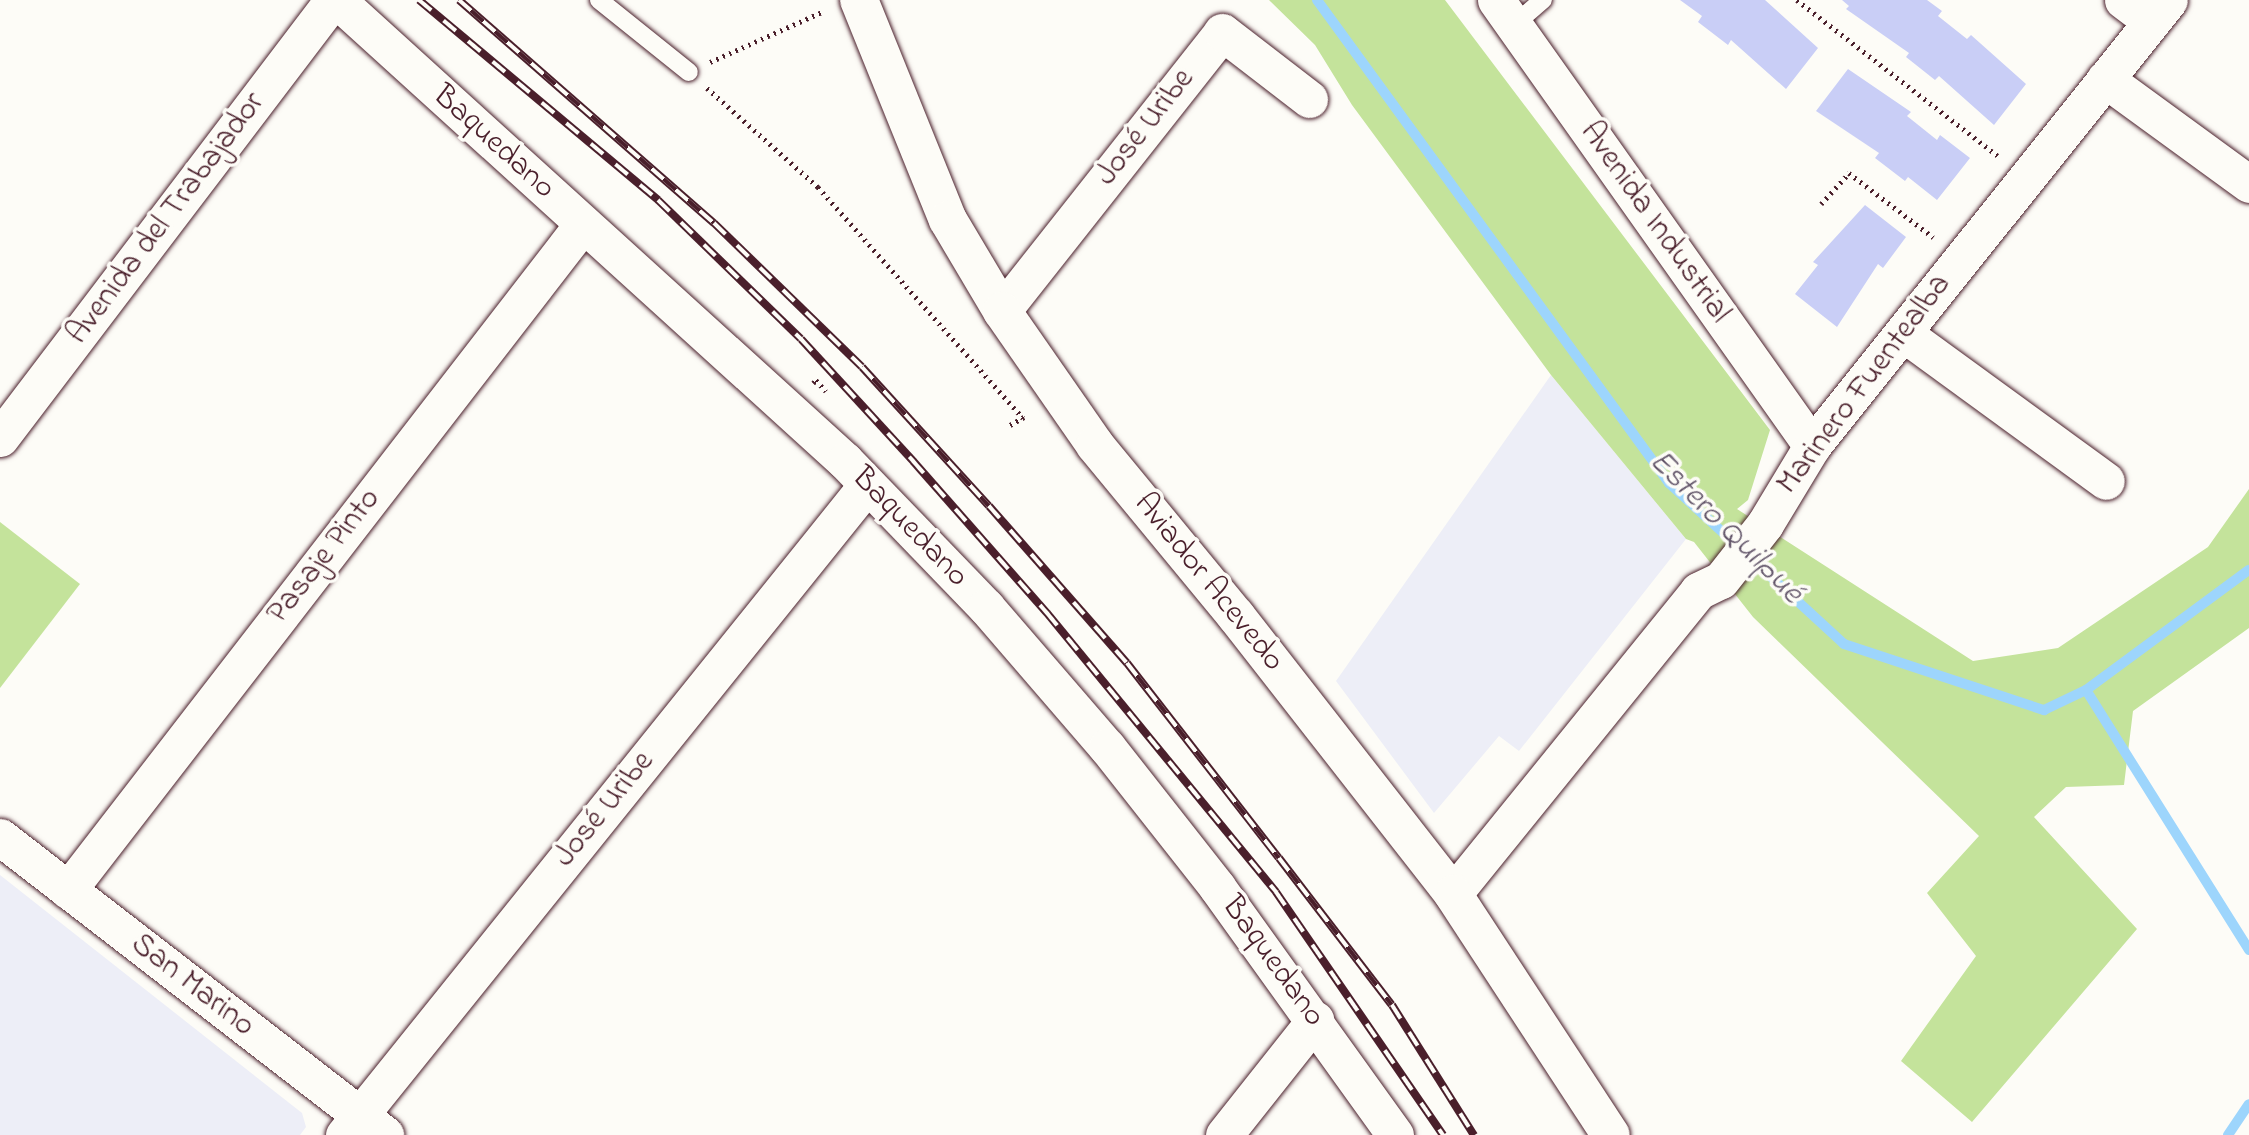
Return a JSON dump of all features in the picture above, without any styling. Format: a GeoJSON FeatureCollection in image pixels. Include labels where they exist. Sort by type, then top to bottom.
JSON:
{"type":"FeatureCollection","features":[{"type":"Feature","properties":{"kind":"main road","name":"Aviador Acevedo"},"geometry":{"type":"LineString","coordinates":[[848,3],[948,219],[1002,311],[1095,445],[1236,616],[1453,894],[1611,1135]]}},
{"type":"Feature","properties":{"kind":"street","name":"Baquedano"},"geometry":{"type":"LineString","coordinates":[[335,0],[867,485],[986,607],[1107,747],[1315,1020],[1395,1135]]}},
{"type":"Feature","properties":{"kind":"street","name":"Avenida del Trabajador"},"geometry":{"type":"LineString","coordinates":[[0,438],[335,0]]}},
{"type":"Feature","properties":{"kind":"street"},"geometry":{"type":"LineString","coordinates":[[2123,0],[2160,11]]}},
{"type":"Feature","properties":{"kind":"street","name":"Marinero Fuentealba"},"geometry":{"type":"LineString","coordinates":[[1453,894],[1698,591],[1721,580],[1765,524],[1812,446],[2025,176],[2160,11]]}},
{"type":"Feature","properties":{"kind":"street","name":"Avenida Industrial"},"geometry":{"type":"LineString","coordinates":[[1506,12],[1812,446]]}},
{"type":"Feature","properties":{"kind":"street","name":"José Uribe"},"geometry":{"type":"LineString","coordinates":[[1002,311],[1222,32],[1309,99]]}},
{"type":"Feature","properties":{"kind":"street"},"geometry":{"type":"LineString","coordinates":[[2105,79],[2249,184]]}},
{"type":"Feature","properties":{"kind":"street","name":"Pasaje Pinto"},"geometry":{"type":"LineString","coordinates":[[68,890],[583,224]]}},
{"type":"Feature","properties":{"kind":"street"},"geometry":{"type":"LineString","coordinates":[[1903,333],[2106,481]]}},
{"type":"Feature","properties":{"kind":"street","name":"José Uribe"},"geometry":{"type":"LineString","coordinates":[[363,1128],[867,485]]}},
{"type":"Feature","properties":{"kind":"street","name":"San Marino"},"geometry":{"type":"LineString","coordinates":[[0,837],[363,1128]]}},
{"type":"Feature","properties":{"kind":"street"},"geometry":{"type":"LineString","coordinates":[[1224,1135],[1315,1020]]}},
{"type":"Feature","properties":{"kind":"lane"},"geometry":{"type":"LineString","coordinates":[[599,0],[689,72]]}},
{"type":"Feature","properties":{"kind":"lane"},"geometry":{"type":"LineString","coordinates":[[1506,12],[1543,0]]}},
{"type":"Feature","properties":{"kind":"path"},"geometry":{"type":"LineString","coordinates":[[1797,0],[2025,176]]}},
{"type":"Feature","properties":{"kind":"path"},"geometry":{"type":"LineString","coordinates":[[848,3],[689,72],[818,187],[1023,418]]}},
{"type":"Feature","properties":{"kind":"path"},"geometry":{"type":"LineString","coordinates":[[1821,204],[1849,173],[1962,259]]}},
{"type":"Feature","properties":{"kind":"shaded area"},"geometry":{"type":"Polygon","coordinates":[[[1551,375],[1686,539],[1519,751],[1499,736],[1434,813],[1336,681],[1551,375]]]}},
{"type":"Feature","properties":{"kind":"shaded area"},"geometry":{"type":"Polygon","coordinates":[[[0,875],[302,1113],[306,1127],[300,1135],[0,1135],[0,875]]]}},
{"type":"Feature","properties":{"kind":"green space"},"geometry":{"type":"Polygon","coordinates":[[[1269,0],[1445,0],[1770,430],[1748,500],[1737,509],[1973,661],[2058,648],[2208,547],[2249,489],[2249,628],[2133,711],[2124,785],[2066,787],[2034,817],[2137,929],[1972,1122],[1901,1061],[1976,956],[1927,893],[1979,836],[1753,617],[1694,542],[1686,539],[1551,375],[1352,105],[1315,45],[1269,0]]]}},
{"type":"Feature","properties":{"kind":"green space"},"geometry":{"type":"Polygon","coordinates":[[[0,522],[80,584],[0,688],[0,522]]]}},
{"type":"Feature","properties":{"kind":"building"},"geometry":{"type":"Polygon","coordinates":[[[1680,0],[1765,0],[1818,48],[1786,89],[1731,40],[1728,45],[1698,22],[1702,16],[1680,0]]]}},
{"type":"Feature","properties":{"kind":"building"},"geometry":{"type":"Polygon","coordinates":[[[1842,0],[1927,0],[1942,11],[1938,16],[1967,39],[1971,35],[2026,84],[1994,125],[1939,76],[1935,80],[1906,57],[1909,53],[1846,9],[1849,6],[1842,0]]]}},
{"type":"Feature","properties":{"kind":"building"},"geometry":{"type":"Polygon","coordinates":[[[1848,69],[1911,112],[1907,116],[1937,140],[1940,135],[1970,158],[1937,200],[1908,177],[1905,181],[1875,158],[1879,153],[1816,111],[1848,69]]]}},
{"type":"Feature","properties":{"kind":"building"},"geometry":{"type":"Polygon","coordinates":[[[1865,205],[1906,237],[1883,268],[1878,264],[1837,327],[1795,294],[1818,265],[1813,262],[1865,205]]]}},
{"type":"Feature","properties":{"kind":"waterway","name":"Estero Quilpué"},"geometry":{"type":"LineString","coordinates":[[1317,0],[1669,483],[1844,644],[2044,710],[2086,690],[2249,570]]}},
{"type":"Feature","properties":{"kind":"waterway"},"geometry":{"type":"LineString","coordinates":[[2086,690],[2249,950]]}},
{"type":"Feature","properties":{"kind":"waterway"},"geometry":{"type":"LineString","coordinates":[[2228,1135],[2249,1104]]}},
{"type":"Feature","properties":{"kind":"railway"},"geometry":{"type":"LineString","coordinates":[[419,0],[658,200],[801,339],[913,461],[1047,613],[1276,892],[1443,1135]]}},
{"type":"Feature","properties":{"kind":"railway"},"geometry":{"type":"LineString","coordinates":[[459,0],[714,223],[862,367],[989,506],[1127,663],[1279,858],[1392,1005],[1474,1135]]}}]}
